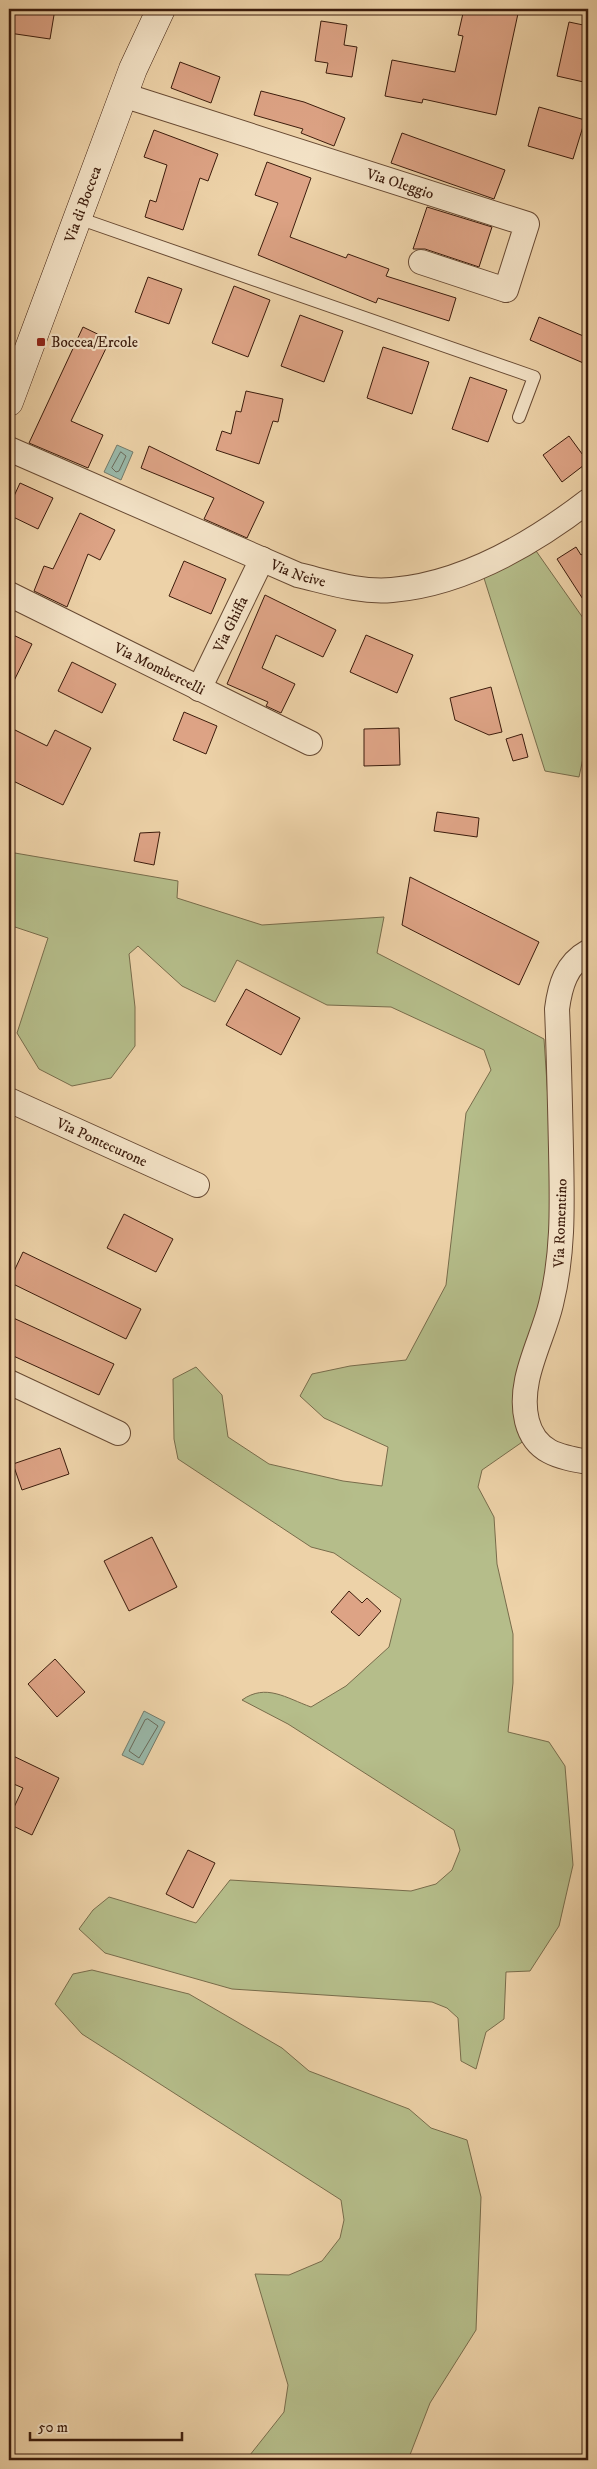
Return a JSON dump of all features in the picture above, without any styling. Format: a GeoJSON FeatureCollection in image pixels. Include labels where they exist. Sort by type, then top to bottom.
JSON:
{"type":"FeatureCollection","features":[{"type":"Feature","properties":{"kind":"street","name":"Via di Boccea"},"geometry":{"type":"LineString","coordinates":[[9,402],[123,95],[141,50],[161,9]]}},
{"type":"Feature","properties":{"kind":"street","name":"Via Oleggio"},"geometry":{"type":"LineString","coordinates":[[123,95],[527,224],[506,290],[421,262]]}},
{"type":"Feature","properties":{"kind":"street","name":"Via Neive"},"geometry":{"type":"LineString","coordinates":[[9,449],[298,574],[342,586],[390,590],[444,581],[491,561],[561,522],[588,501]]}},
{"type":"Feature","properties":{"kind":"street","name":"Via Ghiffa"},"geometry":{"type":"LineString","coordinates":[[199,689],[262,559]]}},
{"type":"Feature","properties":{"kind":"street","name":"Via Mombercelli"},"geometry":{"type":"LineString","coordinates":[[9,594],[310,742]]}},
{"type":"Feature","properties":{"kind":"street","name":"Via Romentino"},"geometry":{"type":"LineString","coordinates":[[588,952],[571,966],[564,977],[557,1009],[562,1217],[561,1252],[550,1307],[529,1371],[526,1403],[529,1427],[542,1448],[561,1457],[588,1462]]}},
{"type":"Feature","properties":{"kind":"street","name":"Via Pontecurone"},"geometry":{"type":"LineString","coordinates":[[9,1100],[197,1185]]}},
{"type":"Feature","properties":{"kind":"street"},"geometry":{"type":"LineString","coordinates":[[9,1382],[118,1433]]}},
{"type":"Feature","properties":{"kind":"lane"},"geometry":{"type":"LineString","coordinates":[[78,218],[534,377],[519,417]]}},
{"type":"Feature","properties":{"kind":"green space"},"geometry":{"type":"Polygon","coordinates":[[[534,548],[588,625],[588,735],[579,777],[545,771],[483,575],[534,548]]]}},
{"type":"Feature","properties":{"kind":"green space"},"geometry":{"type":"Polygon","coordinates":[[[9,852],[178,881],[177,898],[262,925],[384,917],[377,953],[544,1039],[556,1221],[528,1438],[482,1470],[478,1487],[494,1517],[497,1564],[513,1634],[513,1683],[508,1732],[549,1742],[565,1766],[573,1865],[559,1926],[530,1971],[506,1972],[504,2019],[486,2032],[476,2069],[461,2061],[458,2018],[447,2008],[432,2002],[232,1989],[105,1953],[79,1929],[93,1910],[109,1897],[196,1923],[230,1880],[411,1891],[436,1884],[452,1870],[460,1850],[454,1830],[288,1724],[242,1700],[251,1695],[268,1692],[285,1696],[311,1707],[346,1686],[389,1647],[401,1599],[334,1553],[311,1547],[178,1459],[174,1439],[173,1379],[196,1367],[222,1395],[228,1437],[269,1464],[343,1481],[382,1486],[388,1447],[324,1418],[300,1396],[312,1374],[350,1366],[406,1360],[446,1285],[466,1113],[491,1070],[484,1050],[391,1007],[327,1005],[237,960],[215,1002],[182,986],[138,946],[129,954],[135,1007],[135,1046],[111,1078],[72,1086],[39,1069],[17,1033],[48,938],[9,925],[9,852]]]}},
{"type":"Feature","properties":{"kind":"green space"},"geometry":{"type":"Polygon","coordinates":[[[92,1970],[189,1994],[282,2048],[309,2071],[409,2109],[431,2128],[467,2140],[481,2197],[476,2330],[430,2403],[408,2460],[246,2460],[284,2412],[288,2385],[255,2274],[289,2275],[322,2261],[340,2238],[344,2220],[341,2200],[82,2034],[55,2004],[73,1974],[92,1970]]]}},
{"type":"Feature","properties":{"kind":"water"},"geometry":{"type":"Polygon","coordinates":[[[117,445],[133,452],[121,480],[104,472],[117,445]]]}},
{"type":"Feature","properties":{"kind":"water"},"geometry":{"type":"Polygon","coordinates":[[[144,1711],[165,1722],[143,1765],[122,1755],[144,1711]]]}},
{"type":"Feature","properties":{"kind":"building"},"geometry":{"type":"Polygon","coordinates":[[[9,9],[55,9],[50,39],[9,33],[9,9]]]}},
{"type":"Feature","properties":{"kind":"building"},"geometry":{"type":"Polygon","coordinates":[[[464,9],[519,9],[496,115],[423,99],[422,103],[385,96],[392,60],[455,72],[463,36],[458,35],[464,9]]]}},
{"type":"Feature","properties":{"kind":"building"},"geometry":{"type":"Polygon","coordinates":[[[321,21],[347,25],[344,45],[357,47],[352,77],[326,73],[328,63],[315,61],[321,21]]]}},
{"type":"Feature","properties":{"kind":"building"},"geometry":{"type":"Polygon","coordinates":[[[569,22],[588,26],[588,83],[557,76],[569,22]]]}},
{"type":"Feature","properties":{"kind":"building"},"geometry":{"type":"Polygon","coordinates":[[[180,62],[220,77],[211,103],[171,88],[180,62]]]}},
{"type":"Feature","properties":{"kind":"building"},"geometry":{"type":"Polygon","coordinates":[[[261,91],[304,102],[345,118],[334,146],[301,133],[303,129],[254,115],[261,91]]]}},
{"type":"Feature","properties":{"kind":"building"},"geometry":{"type":"Polygon","coordinates":[[[539,107],[585,120],[573,159],[528,146],[539,107]]]}},
{"type":"Feature","properties":{"kind":"building"},"geometry":{"type":"Polygon","coordinates":[[[154,130],[218,154],[208,181],[200,178],[183,230],[145,217],[150,200],[156,202],[167,165],[144,157],[154,130]]]}},
{"type":"Feature","properties":{"kind":"building"},"geometry":{"type":"Polygon","coordinates":[[[402,133],[505,170],[494,199],[391,163],[402,133]]]}},
{"type":"Feature","properties":{"kind":"building"},"geometry":{"type":"Polygon","coordinates":[[[267,162],[311,178],[290,237],[346,258],[348,254],[389,269],[386,276],[456,298],[449,321],[378,298],[376,303],[258,255],[278,203],[255,195],[267,162]]]}},
{"type":"Feature","properties":{"kind":"building"},"geometry":{"type":"Polygon","coordinates":[[[427,207],[492,227],[479,267],[425,249],[413,249],[427,207]]]}},
{"type":"Feature","properties":{"kind":"building"},"geometry":{"type":"Polygon","coordinates":[[[148,277],[182,289],[169,324],[135,312],[148,277]]]}},
{"type":"Feature","properties":{"kind":"building"},"geometry":{"type":"Polygon","coordinates":[[[234,286],[270,300],[248,357],[212,343],[234,286]]]}},
{"type":"Feature","properties":{"kind":"building"},"geometry":{"type":"Polygon","coordinates":[[[300,315],[343,331],[324,382],[281,366],[300,315]]]}},
{"type":"Feature","properties":{"kind":"building"},"geometry":{"type":"Polygon","coordinates":[[[539,317],[588,338],[588,365],[530,340],[539,317]]]}},
{"type":"Feature","properties":{"kind":"building"},"geometry":{"type":"Polygon","coordinates":[[[83,327],[110,340],[71,421],[103,435],[88,468],[29,443],[83,327]]]}},
{"type":"Feature","properties":{"kind":"building"},"geometry":{"type":"Polygon","coordinates":[[[383,347],[429,362],[412,414],[367,398],[383,347]]]}},
{"type":"Feature","properties":{"kind":"building"},"geometry":{"type":"Polygon","coordinates":[[[470,377],[507,390],[488,442],[452,429],[470,377]]]}},
{"type":"Feature","properties":{"kind":"building"},"geometry":{"type":"Polygon","coordinates":[[[246,391],[283,399],[278,422],[273,421],[259,464],[216,450],[222,431],[231,434],[236,411],[241,412],[246,391]]]}},
{"type":"Feature","properties":{"kind":"building"},"geometry":{"type":"Polygon","coordinates":[[[569,436],[588,462],[562,482],[543,455],[569,436]]]}},
{"type":"Feature","properties":{"kind":"building"},"geometry":{"type":"Polygon","coordinates":[[[149,446],[264,502],[247,538],[204,519],[214,498],[141,468],[149,446]]]}},
{"type":"Feature","properties":{"kind":"building"},"geometry":{"type":"Polygon","coordinates":[[[20,483],[53,498],[38,529],[9,515],[9,507],[20,483]]]}},
{"type":"Feature","properties":{"kind":"building"},"geometry":{"type":"Polygon","coordinates":[[[80,513],[115,530],[100,560],[88,554],[67,607],[34,591],[44,566],[53,569],[80,513]]]}},
{"type":"Feature","properties":{"kind":"building"},"geometry":{"type":"Polygon","coordinates":[[[576,547],[581,555],[588,550],[588,607],[557,559],[576,547]]]}},
{"type":"Feature","properties":{"kind":"building"},"geometry":{"type":"Polygon","coordinates":[[[184,561],[226,579],[211,614],[169,596],[184,561]]]}},
{"type":"Feature","properties":{"kind":"building"},"geometry":{"type":"Polygon","coordinates":[[[265,595],[336,630],[323,657],[276,635],[262,668],[295,684],[281,713],[266,706],[268,702],[227,684],[265,595]]]}},
{"type":"Feature","properties":{"kind":"building"},"geometry":{"type":"Polygon","coordinates":[[[9,633],[32,644],[9,691],[9,633]]]}},
{"type":"Feature","properties":{"kind":"building"},"geometry":{"type":"Polygon","coordinates":[[[366,635],[413,655],[397,693],[350,672],[366,635]]]}},
{"type":"Feature","properties":{"kind":"building"},"geometry":{"type":"Polygon","coordinates":[[[72,662],[116,684],[102,713],[58,691],[72,662]]]}},
{"type":"Feature","properties":{"kind":"building"},"geometry":{"type":"Polygon","coordinates":[[[491,687],[502,732],[489,735],[455,720],[450,698],[491,687]]]}},
{"type":"Feature","properties":{"kind":"building"},"geometry":{"type":"Polygon","coordinates":[[[184,712],[217,726],[206,754],[173,740],[184,712]]]}},
{"type":"Feature","properties":{"kind":"building"},"geometry":{"type":"Polygon","coordinates":[[[9,727],[47,746],[55,730],[91,748],[63,805],[9,779],[9,727]]]}},
{"type":"Feature","properties":{"kind":"building"},"geometry":{"type":"Polygon","coordinates":[[[399,728],[400,765],[364,766],[364,729],[399,728]]]}},
{"type":"Feature","properties":{"kind":"building"},"geometry":{"type":"Polygon","coordinates":[[[522,734],[528,757],[513,761],[506,739],[522,734]]]}},
{"type":"Feature","properties":{"kind":"building"},"geometry":{"type":"Polygon","coordinates":[[[437,812],[479,818],[477,837],[434,831],[437,812]]]}},
{"type":"Feature","properties":{"kind":"building"},"geometry":{"type":"Polygon","coordinates":[[[160,832],[154,865],[134,861],[140,833],[160,832]]]}},
{"type":"Feature","properties":{"kind":"building"},"geometry":{"type":"Polygon","coordinates":[[[410,877],[539,942],[519,985],[402,925],[410,877]]]}},
{"type":"Feature","properties":{"kind":"building"},"geometry":{"type":"Polygon","coordinates":[[[246,989],[300,1018],[281,1055],[226,1025],[246,989]]]}},
{"type":"Feature","properties":{"kind":"building"},"geometry":{"type":"Polygon","coordinates":[[[124,1214],[173,1239],[156,1272],[107,1248],[124,1214]]]}},
{"type":"Feature","properties":{"kind":"building"},"geometry":{"type":"Polygon","coordinates":[[[23,1252],[141,1309],[126,1339],[9,1282],[23,1252]]]}},
{"type":"Feature","properties":{"kind":"building"},"geometry":{"type":"Polygon","coordinates":[[[9,1316],[114,1364],[99,1395],[9,1354],[9,1316]]]}},
{"type":"Feature","properties":{"kind":"building"},"geometry":{"type":"Polygon","coordinates":[[[60,1448],[69,1474],[22,1490],[13,1464],[60,1448]]]}},
{"type":"Feature","properties":{"kind":"building"},"geometry":{"type":"Polygon","coordinates":[[[152,1537],[177,1587],[129,1611],[104,1561],[152,1537]]]}},
{"type":"Feature","properties":{"kind":"building"},"geometry":{"type":"Polygon","coordinates":[[[349,1591],[362,1603],[367,1598],[381,1611],[359,1636],[331,1612],[349,1591]]]}},
{"type":"Feature","properties":{"kind":"building"},"geometry":{"type":"Polygon","coordinates":[[[55,1659],[85,1692],[57,1717],[28,1684],[55,1659]]]}},
{"type":"Feature","properties":{"kind":"building"},"geometry":{"type":"Polygon","coordinates":[[[9,1754],[59,1778],[32,1835],[9,1824],[9,1818],[23,1788],[9,1782],[9,1754]]]}},
{"type":"Feature","properties":{"kind":"building"},"geometry":{"type":"Polygon","coordinates":[[[188,1850],[215,1863],[193,1908],[166,1894],[188,1850]]]}},
{"type":"Feature","properties":{"kind":"place","name":"Boccea/Ercole"},"geometry":{"type":"Point","coordinates":[41,342]}}]}
